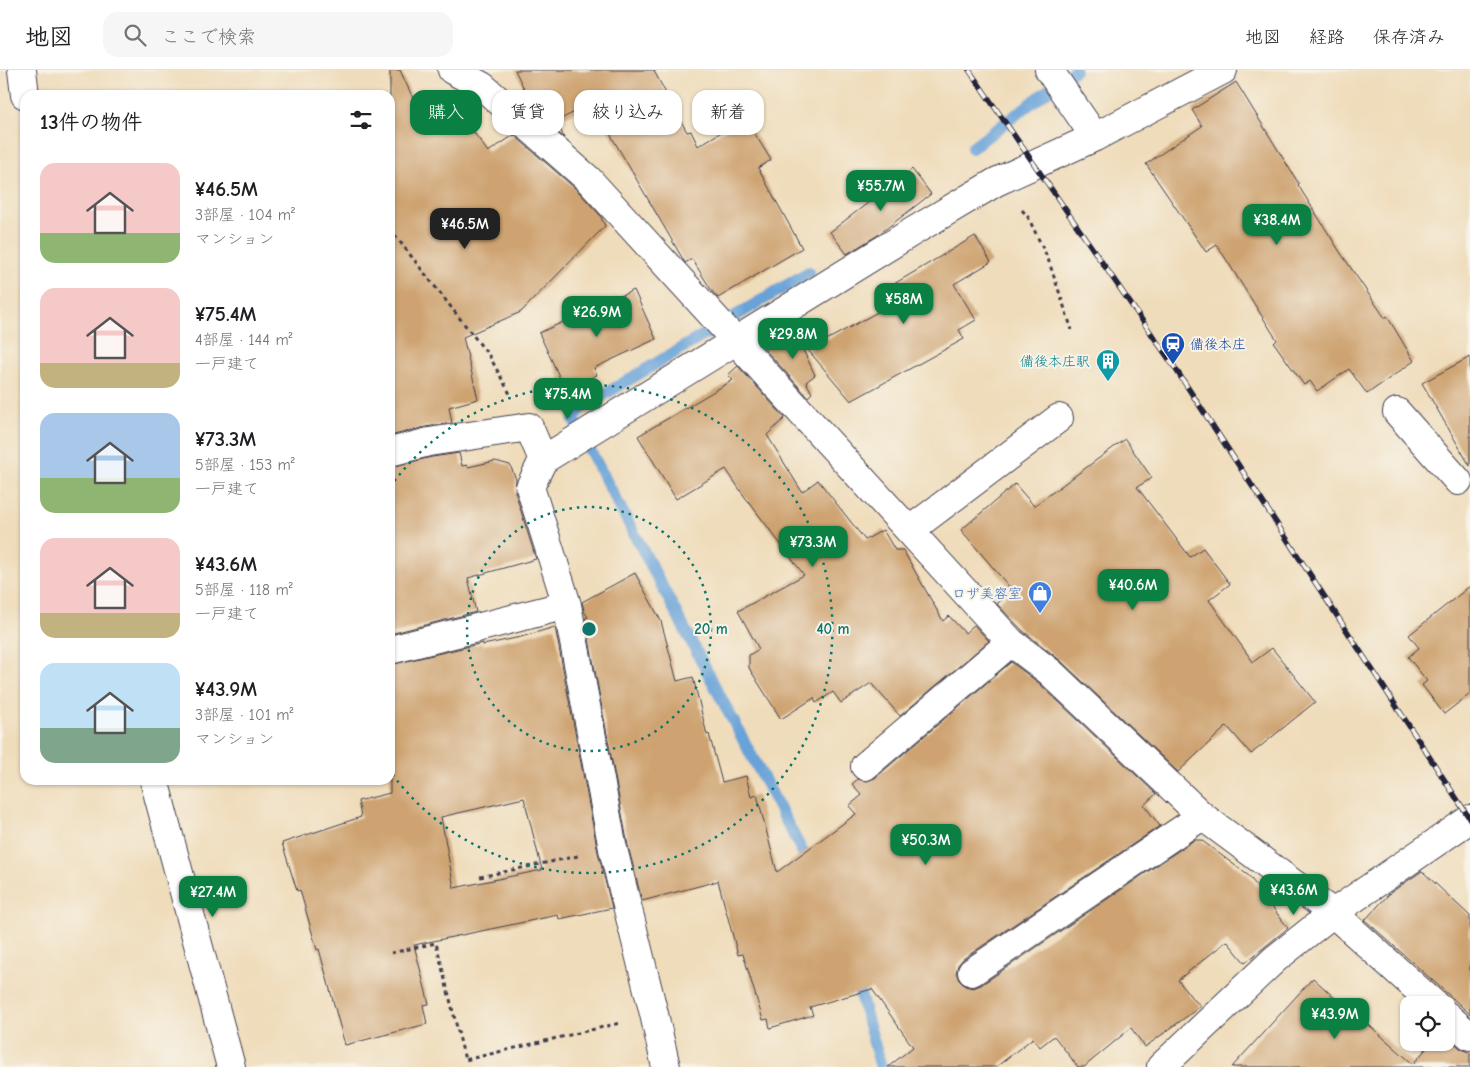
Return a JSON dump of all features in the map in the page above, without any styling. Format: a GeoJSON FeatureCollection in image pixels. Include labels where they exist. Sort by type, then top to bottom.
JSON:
{"type":"FeatureCollection","features":[{"type":"Feature","properties":{"kind":"street"},"geometry":{"type":"LineString","coordinates":[[22,70],[24,90]]}},
{"type":"Feature","properties":{"kind":"street"},"geometry":{"type":"LineString","coordinates":[[452,70],[474,78],[588,179],[1011,642],[1050,672],[1202,816],[1333,913],[1425,996]]}},
{"type":"Feature","properties":{"kind":"street"},"geometry":{"type":"LineString","coordinates":[[1049,70],[1095,137]]}},
{"type":"Feature","properties":{"kind":"street"},"geometry":{"type":"LineString","coordinates":[[666,1067],[613,849],[567,605],[530,487],[543,460],[732,337],[996,182],[1095,137],[1222,70]]}},
{"type":"Feature","properties":{"kind":"street"},"geometry":{"type":"LineString","coordinates":[[1397,412],[1466,484]]}},
{"type":"Feature","properties":{"kind":"street"},"geometry":{"type":"LineString","coordinates":[[910,530],[1059,418]]}},
{"type":"Feature","properties":{"kind":"street"},"geometry":{"type":"LineString","coordinates":[[395,451],[429,442],[529,427],[543,460]]}},
{"type":"Feature","properties":{"kind":"street"},"geometry":{"type":"LineString","coordinates":[[395,649],[567,605]]}},
{"type":"Feature","properties":{"kind":"street"},"geometry":{"type":"LineString","coordinates":[[865,766],[1011,642]]}},
{"type":"Feature","properties":{"kind":"street"},"geometry":{"type":"LineString","coordinates":[[155,785],[231,1067]]}},
{"type":"Feature","properties":{"kind":"street"},"geometry":{"type":"LineString","coordinates":[[972,972],[1202,816]]}},
{"type":"Feature","properties":{"kind":"street"},"geometry":{"type":"LineString","coordinates":[[1160,1067],[1275,959],[1333,913],[1470,819]]}},
{"type":"Feature","properties":{"kind":"street"},"geometry":{"type":"LineString","coordinates":[[1455,1023],[1470,1036]]}},
{"type":"Feature","properties":{"kind":"path"},"geometry":{"type":"LineString","coordinates":[[996,182],[1028,217],[1048,259],[1072,330]]}},
{"type":"Feature","properties":{"kind":"path"},"geometry":{"type":"LineString","coordinates":[[395,235],[490,357],[529,427]]}},
{"type":"Feature","properties":{"kind":"path"},"geometry":{"type":"LineString","coordinates":[[480,877],[613,849]]}},
{"type":"Feature","properties":{"kind":"path"},"geometry":{"type":"LineString","coordinates":[[391,953],[436,943],[465,1060],[654,1014]]}},
{"type":"Feature","properties":{"kind":"building"},"geometry":{"type":"Polygon","coordinates":[[[390,70],[400,70],[410,92],[410,135],[476,135],[488,152],[514,135],[577,190],[600,215],[605,226],[521,312],[463,337],[478,399],[449,407],[452,423],[425,427],[395,435],[395,90],[390,90],[390,70]]]}},
{"type":"Feature","properties":{"kind":"building"},"geometry":{"type":"Polygon","coordinates":[[[515,70],[656,70],[654,71],[664,90],[574,90],[574,112],[564,117],[564,90],[525,90],[515,70]]]}},
{"type":"Feature","properties":{"kind":"building"},"geometry":{"type":"Polygon","coordinates":[[[1236,82],[1340,252],[1385,318],[1387,316],[1414,361],[1367,394],[1349,369],[1317,391],[1310,381],[1304,385],[1274,343],[1277,340],[1217,245],[1206,252],[1146,164],[1202,126],[1192,110],[1236,82]]]}},
{"type":"Feature","properties":{"kind":"building"},"geometry":{"type":"Polygon","coordinates":[[[682,123],[687,132],[691,131],[698,146],[716,135],[756,135],[771,160],[758,168],[802,248],[718,298],[692,259],[685,263],[611,135],[682,135],[682,123]]]}},
{"type":"Feature","properties":{"kind":"building"},"geometry":{"type":"Polygon","coordinates":[[[912,169],[931,194],[878,235],[847,254],[830,232],[912,169]]]}},
{"type":"Feature","properties":{"kind":"building"},"geometry":{"type":"Polygon","coordinates":[[[975,236],[991,262],[954,284],[976,320],[959,330],[964,339],[851,401],[808,350],[887,307],[877,294],[975,236]]]}},
{"type":"Feature","properties":{"kind":"building"},"geometry":{"type":"Polygon","coordinates":[[[634,290],[656,339],[594,368],[597,375],[565,389],[539,333],[634,290]]]}},
{"type":"Feature","properties":{"kind":"building"},"geometry":{"type":"Polygon","coordinates":[[[794,331],[815,375],[806,382],[812,393],[808,397],[764,348],[794,331]]]}},
{"type":"Feature","properties":{"kind":"building"},"geometry":{"type":"Polygon","coordinates":[[[1470,357],[1470,466],[1422,383],[1470,357]]]}},
{"type":"Feature","properties":{"kind":"building"},"geometry":{"type":"Polygon","coordinates":[[[738,366],[785,418],[767,435],[802,492],[818,480],[865,540],[883,530],[895,550],[903,550],[943,621],[949,616],[965,633],[974,625],[989,641],[900,716],[871,683],[841,703],[833,692],[816,703],[814,698],[781,719],[749,668],[749,655],[759,649],[738,611],[804,575],[726,469],[676,499],[638,436],[733,380],[728,375],[738,366]]]}},
{"type":"Feature","properties":{"kind":"building"},"geometry":{"type":"Polygon","coordinates":[[[1125,439],[1152,478],[1137,487],[1190,557],[1203,548],[1230,584],[1209,600],[1253,662],[1272,648],[1315,702],[1251,754],[1227,726],[1178,772],[1061,661],[1022,630],[997,604],[1012,590],[961,530],[1015,484],[1034,506],[1125,439]]]}},
{"type":"Feature","properties":{"kind":"building"},"geometry":{"type":"Polygon","coordinates":[[[459,453],[462,466],[467,465],[468,467],[495,461],[510,465],[516,479],[515,492],[536,559],[468,578],[476,612],[395,633],[395,466],[459,453]]]}},
{"type":"Feature","properties":{"kind":"building"},"geometry":{"type":"Polygon","coordinates":[[[635,573],[661,621],[677,681],[693,677],[707,735],[709,734],[722,782],[746,776],[751,797],[757,795],[777,872],[856,814],[849,806],[862,795],[852,784],[858,779],[867,781],[875,778],[1011,662],[1040,684],[1156,794],[1144,805],[1160,826],[963,959],[958,965],[956,973],[959,980],[965,986],[973,988],[981,985],[1194,840],[1201,840],[1249,876],[1288,928],[1245,963],[1227,941],[1178,980],[1201,1006],[1145,1047],[1131,1028],[1084,1067],[1078,1067],[1054,1036],[1040,1047],[1033,1038],[996,1067],[888,1067],[913,1047],[872,989],[810,1007],[813,1015],[770,1028],[768,1019],[763,1020],[743,954],[738,955],[718,881],[642,901],[628,846],[585,618],[588,617],[582,602],[635,573]]]}},
{"type":"Feature","properties":{"kind":"building"},"geometry":{"type":"Polygon","coordinates":[[[1470,586],[1470,694],[1444,714],[1422,685],[1427,681],[1408,657],[1419,648],[1409,635],[1470,586]]]}},
{"type":"Feature","properties":{"kind":"building"},"geometry":{"type":"Polygon","coordinates":[[[555,627],[598,852],[612,908],[559,919],[558,915],[414,945],[429,1004],[423,1005],[427,1024],[345,1045],[319,949],[317,950],[300,890],[297,891],[282,843],[361,817],[358,801],[390,793],[390,785],[395,785],[395,664],[483,643],[483,645],[555,627]],[[524,798],[441,817],[454,888],[542,870],[524,798]]]}},
{"type":"Feature","properties":{"kind":"building"},"geometry":{"type":"Polygon","coordinates":[[[1422,871],[1470,916],[1470,1014],[1455,1001],[1455,996],[1450,996],[1365,920],[1390,893],[1422,871]]]}},
{"type":"Feature","properties":{"kind":"building"},"geometry":{"type":"Polygon","coordinates":[[[1313,978],[1359,1020],[1361,1018],[1413,1064],[1424,1051],[1455,1051],[1455,1044],[1470,1053],[1470,1067],[1232,1067],[1313,978]]]}},
{"type":"Feature","properties":{"kind":"waterway"},"geometry":{"type":"LineString","coordinates":[[972,148],[1075,70]]}},
{"type":"Feature","properties":{"kind":"waterway"},"geometry":{"type":"LineString","coordinates":[[809,272],[580,409],[574,420],[810,866]]}},
{"type":"Feature","properties":{"kind":"waterway"},"geometry":{"type":"LineString","coordinates":[[855,977],[881,1067]]}},
{"type":"Feature","properties":{"kind":"railway"},"geometry":{"type":"LineString","coordinates":[[969,70],[1173,365],[1470,819]]}},
{"type":"Feature","properties":{"kind":"place","name":"備後本庄"},"geometry":{"type":"Point","coordinates":[1173,365]}},
{"type":"Feature","properties":{"kind":"place","name":"備後本庄駅"},"geometry":{"type":"Point","coordinates":[1108,382]}},
{"type":"Feature","properties":{"kind":"place","name":"ロザ美容室"},"geometry":{"type":"Point","coordinates":[1040,614]}}]}
